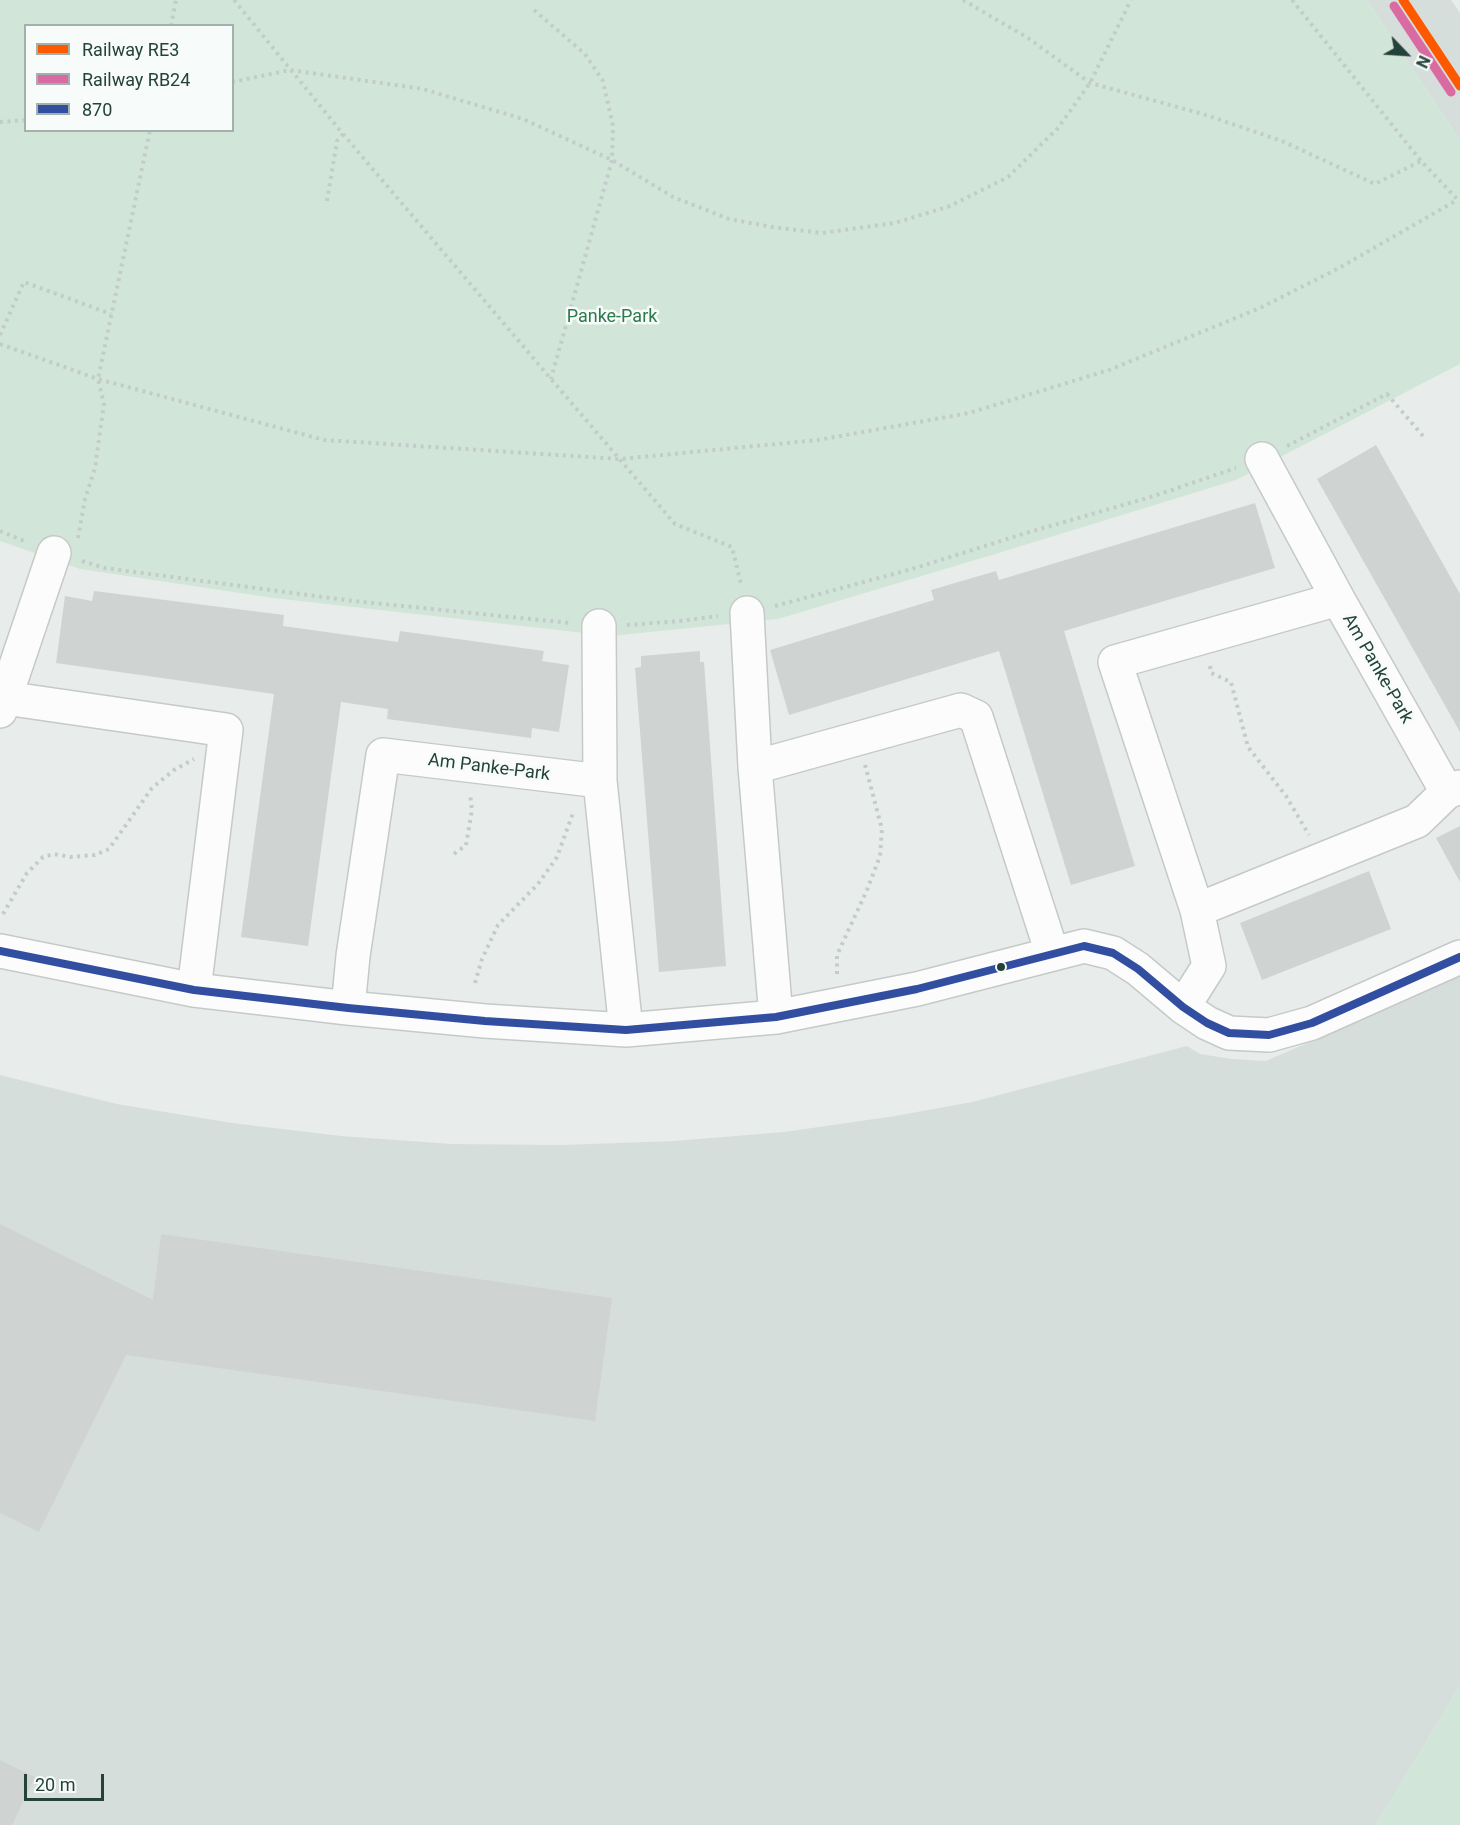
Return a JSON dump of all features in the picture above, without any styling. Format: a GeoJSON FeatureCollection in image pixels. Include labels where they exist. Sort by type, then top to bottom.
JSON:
{"type":"FeatureCollection","features":[{"type":"Feature","properties":{"kind":"street"},"geometry":{"type":"LineString","coordinates":[[1262,459],[1338,599]]}},
{"type":"Feature","properties":{"kind":"street"},"geometry":{"type":"LineString","coordinates":[[54,553],[2,704],[226,730],[194,990]]}},
{"type":"Feature","properties":{"kind":"street","name":"Am Panke-Park"},"geometry":{"type":"LineString","coordinates":[[1183,1007],[1209,966],[1197,910],[1115,662],[1338,599],[1454,790],[1417,821],[1197,910]]}},
{"type":"Feature","properties":{"kind":"street"},"geometry":{"type":"LineString","coordinates":[[747,613],[755,767],[776,1017]]}},
{"type":"Feature","properties":{"kind":"street"},"geometry":{"type":"LineString","coordinates":[[599,626],[591,780],[626,1030]]}},
{"type":"Feature","properties":{"kind":"street"},"geometry":{"type":"LineString","coordinates":[[755,767],[961,710],[976,717],[1052,953]]}},
{"type":"Feature","properties":{"kind":"street","name":"Am Panke-Park"},"geometry":{"type":"LineString","coordinates":[[348,1008],[353,956],[382,755],[591,780]]}},
{"type":"Feature","properties":{"kind":"street"},"geometry":{"type":"LineString","coordinates":[[0,951],[194,990],[485,1021],[626,1030],[776,1017],[917,989],[1084,946],[1113,953],[1138,969],[1183,1007],[1207,1023],[1229,1033],[1269,1035],[1312,1023],[1460,957]]}},
{"type":"Feature","properties":{"kind":"path"},"geometry":{"type":"LineString","coordinates":[[171,24],[176,0]]}},
{"type":"Feature","properties":{"kind":"path"},"geometry":{"type":"LineString","coordinates":[[234,0],[290,70],[675,524],[732,546],[747,613]]}},
{"type":"Feature","properties":{"kind":"path"},"geometry":{"type":"LineString","coordinates":[[963,0],[1028,38],[1090,83],[1203,114],[1282,141],[1375,184],[1421,161]]}},
{"type":"Feature","properties":{"kind":"path"},"geometry":{"type":"LineString","coordinates":[[234,82],[290,70],[423,89],[523,119],[612,160],[672,197],[729,219],[822,233],[895,223],[950,206],[1008,177],[1058,128],[1090,83],[1131,0]]}},
{"type":"Feature","properties":{"kind":"path"},"geometry":{"type":"LineString","coordinates":[[0,344],[98,379],[324,440],[620,459],[818,441],[969,413],[1108,370],[1260,308],[1340,268],[1459,201],[1421,161],[1292,0]]}},
{"type":"Feature","properties":{"kind":"path"},"geometry":{"type":"LineString","coordinates":[[534,10],[585,54],[603,81],[613,126],[612,160],[551,379]]}},
{"type":"Feature","properties":{"kind":"path"},"geometry":{"type":"LineString","coordinates":[[0,122],[24,120]]}},
{"type":"Feature","properties":{"kind":"path"},"geometry":{"type":"LineString","coordinates":[[54,553],[78,542],[85,499],[95,468],[104,404],[98,379],[150,132]]}},
{"type":"Feature","properties":{"kind":"path"},"geometry":{"type":"LineString","coordinates":[[327,201],[337,141],[344,134]]}},
{"type":"Feature","properties":{"kind":"path"},"geometry":{"type":"LineString","coordinates":[[0,335],[24,282],[111,315]]}},
{"type":"Feature","properties":{"kind":"path"},"geometry":{"type":"LineString","coordinates":[[0,531],[54,553],[105,568],[330,598],[599,626],[680,621],[747,613],[799,601],[1154,496],[1262,459],[1387,394],[1423,436]]}},
{"type":"Feature","properties":{"kind":"path"},"geometry":{"type":"LineString","coordinates":[[1211,673],[1231,682],[1248,747],[1286,796],[1310,836],[1319,861]]}},
{"type":"Feature","properties":{"kind":"path"},"geometry":{"type":"LineString","coordinates":[[837,982],[837,955],[880,856],[882,829],[857,739]]}},
{"type":"Feature","properties":{"kind":"path"},"geometry":{"type":"LineString","coordinates":[[3,914],[27,873],[43,857],[54,854],[70,857],[95,855],[109,849],[152,788],[174,770],[199,755],[223,754]]}},
{"type":"Feature","properties":{"kind":"path"},"geometry":{"type":"LineString","coordinates":[[454,855],[466,845],[472,810],[470,794],[473,766]]}},
{"type":"Feature","properties":{"kind":"path"},"geometry":{"type":"LineString","coordinates":[[475,983],[482,959],[498,925],[538,884],[557,857],[574,809],[591,780]]}},
{"type":"Feature","properties":{"kind":"shaded area"},"geometry":{"type":"Polygon","coordinates":[[[1367,0],[1451,0],[1460,13],[1460,140],[1367,0]]]}},
{"type":"Feature","properties":{"kind":"shaded area"},"geometry":{"type":"Polygon","coordinates":[[[1460,976],[1460,1686],[1376,1825],[0,1825],[0,1075],[117,1104],[232,1123],[341,1136],[452,1144],[563,1145],[674,1141],[784,1132],[972,1102],[1187,1046],[1200,1054],[1266,1061],[1460,976]]]}},
{"type":"Feature","properties":{"kind":"green space","name":"Panke-Park"},"geometry":{"type":"Polygon","coordinates":[[[0,0],[1367,0],[1460,140],[1460,364],[1236,480],[778,619],[611,636],[273,598],[80,569],[0,541],[0,0]]]}},
{"type":"Feature","properties":{"kind":"green space"},"geometry":{"type":"Polygon","coordinates":[[[1460,1686],[1460,1825],[1376,1825],[1460,1686]]]}},
{"type":"Feature","properties":{"kind":"building"},"geometry":{"type":"Polygon","coordinates":[[[1376,445],[1460,594],[1460,732],[1317,479],[1376,445]]]}},
{"type":"Feature","properties":{"kind":"building"},"geometry":{"type":"Polygon","coordinates":[[[1255,503],[1275,568],[1064,631],[1135,866],[1071,885],[999,651],[789,715],[770,650],[934,600],[931,590],[996,571],[999,580],[1255,503]]]}},
{"type":"Feature","properties":{"kind":"building"},"geometry":{"type":"Polygon","coordinates":[[[94,591],[284,615],[283,626],[398,642],[400,631],[544,651],[542,661],[569,665],[559,732],[532,728],[531,738],[387,719],[388,709],[341,702],[308,946],[241,937],[274,694],[56,663],[65,596],[92,601],[94,591]]]}},
{"type":"Feature","properties":{"kind":"building"},"geometry":{"type":"Polygon","coordinates":[[[700,651],[700,662],[704,662],[726,966],[659,972],[635,668],[641,667],[641,656],[700,651]]]}},
{"type":"Feature","properties":{"kind":"building"},"geometry":{"type":"Polygon","coordinates":[[[1460,826],[1460,882],[1436,838],[1460,826]]]}},
{"type":"Feature","properties":{"kind":"building"},"geometry":{"type":"Polygon","coordinates":[[[1369,871],[1391,929],[1262,980],[1240,923],[1369,871]]]}},
{"type":"Feature","properties":{"kind":"building"},"geometry":{"type":"Polygon","coordinates":[[[0,1224],[153,1300],[161,1234],[612,1298],[595,1421],[126,1355],[39,1532],[0,1513],[0,1224]]]}},
{"type":"Feature","properties":{"kind":"building"},"geometry":{"type":"Polygon","coordinates":[[[0,1760],[35,1777],[12,1825],[0,1825],[0,1760]]]}},
{"type":"Feature","properties":{"kind":"rail line","name":"RE3"},"geometry":{"type":"LineString","coordinates":[[1403,0],[1460,86]]}},
{"type":"Feature","properties":{"kind":"rail line","name":"RB24"},"geometry":{"type":"LineString","coordinates":[[1394,6],[1451,92]]}},
{"type":"Feature","properties":{"kind":"transit line","name":"870"},"geometry":{"type":"LineString","coordinates":[[0,951],[194,990],[485,1021],[626,1030],[776,1017],[917,989],[1084,946],[1113,953],[1138,969],[1183,1007],[1207,1023],[1229,1033],[1269,1035],[1312,1023],[1460,957]]}}]}
